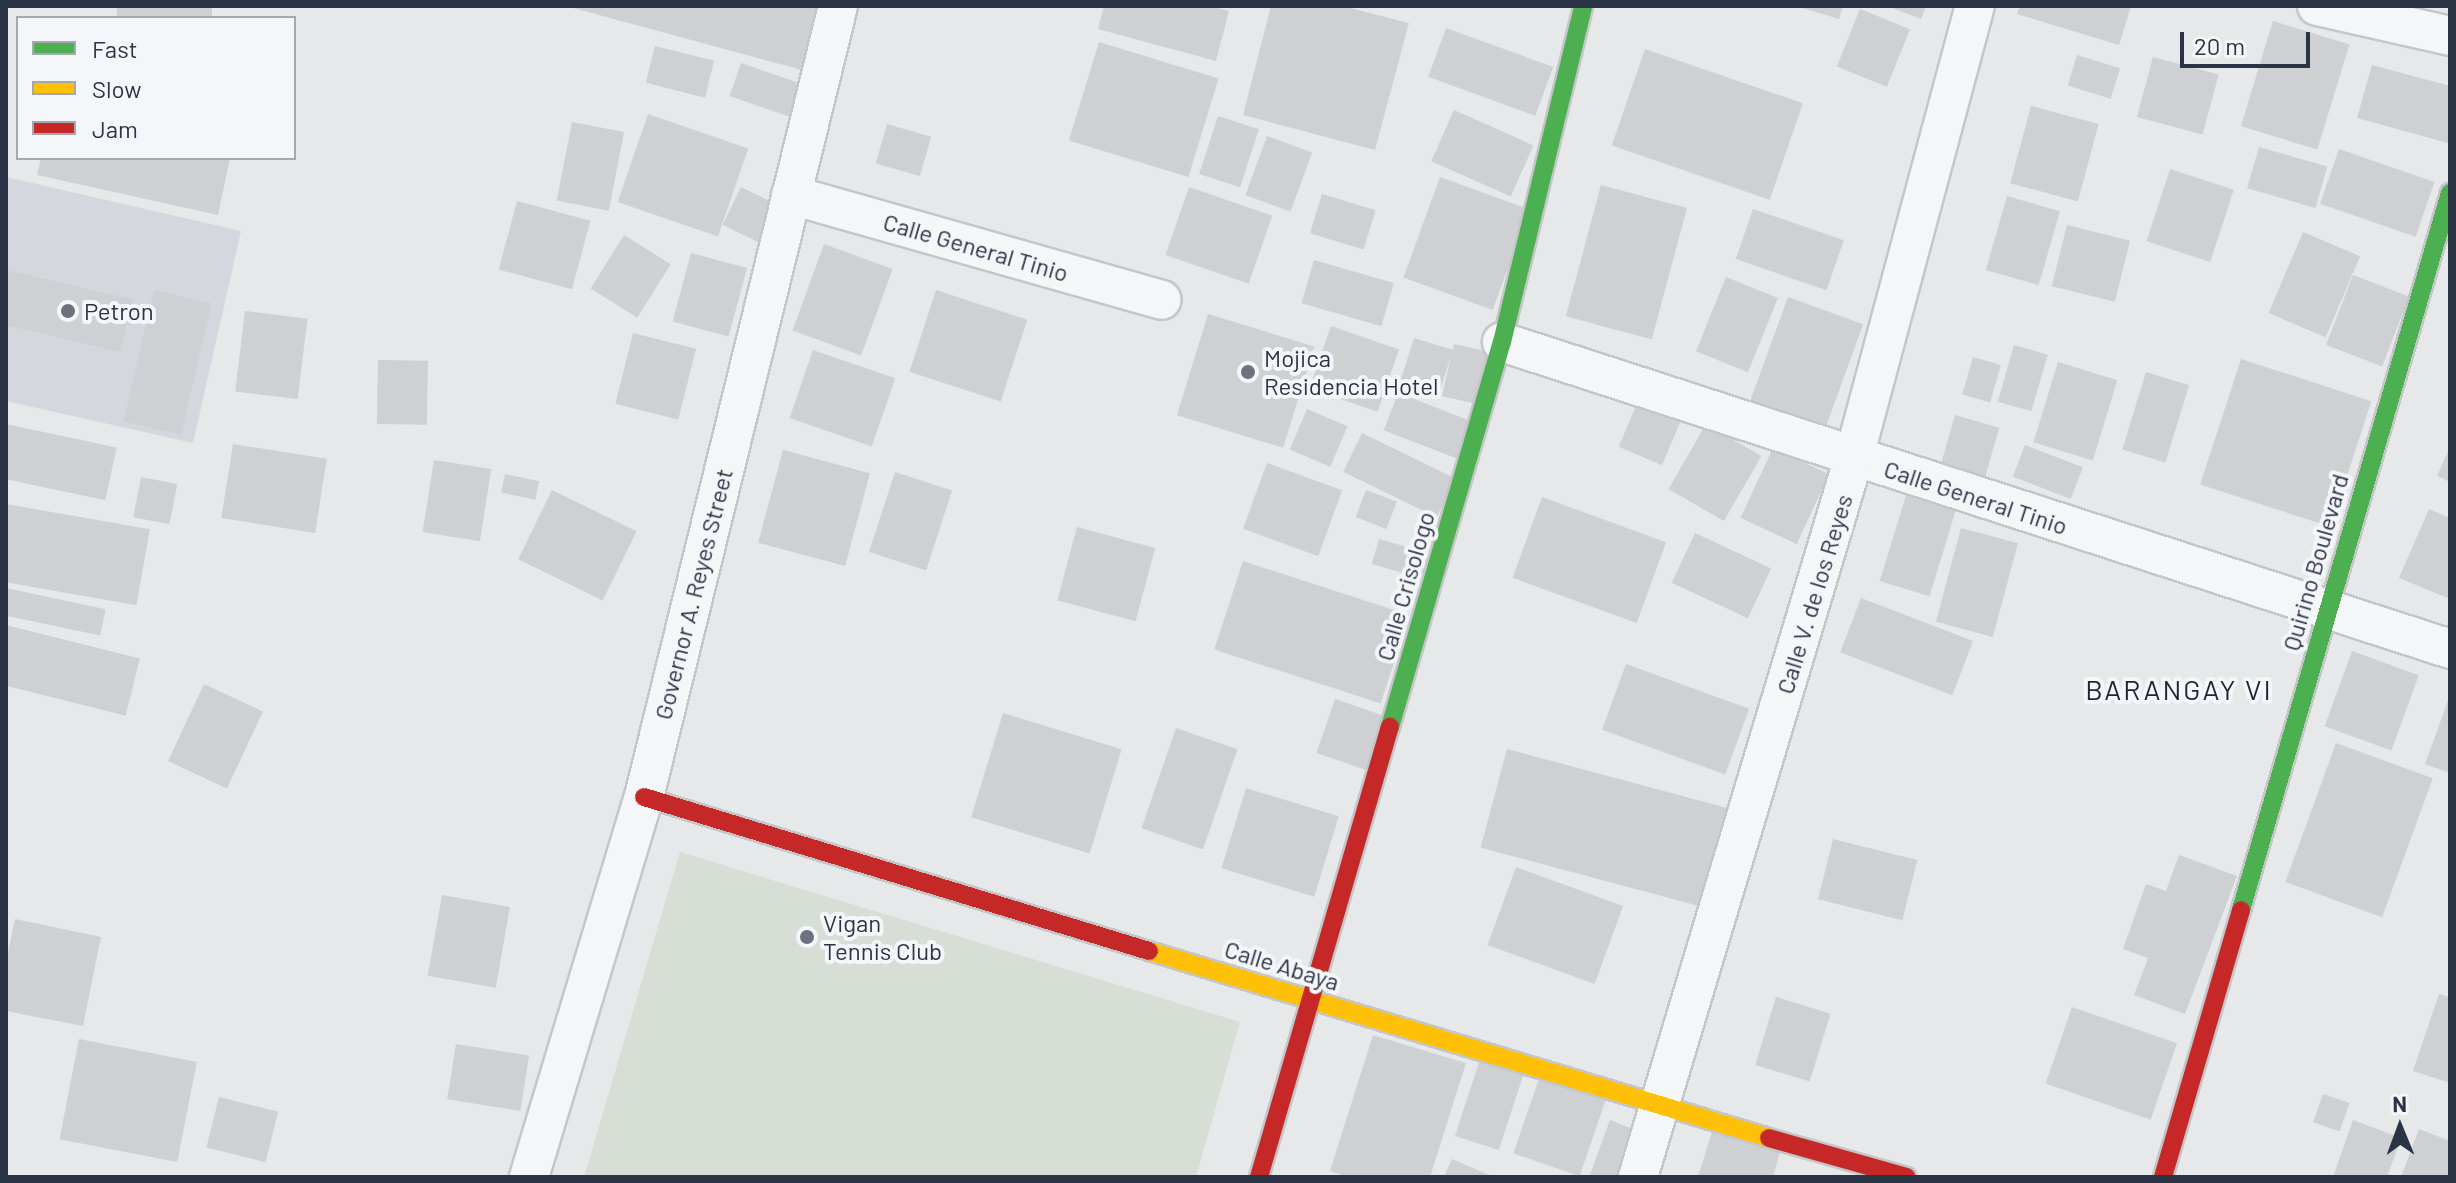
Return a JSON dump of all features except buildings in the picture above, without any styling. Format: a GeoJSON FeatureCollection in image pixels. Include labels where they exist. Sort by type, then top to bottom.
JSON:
{"type":"FeatureCollection","features":[{"type":"Feature","properties":{"kind":"street","name":"Governor A. Reyes Street"},"geometry":{"type":"LineString","coordinates":[[529,1177],[644,797],[838,6]]}},
{"type":"Feature","properties":{"kind":"street","name":"Calle Crisologo"},"geometry":{"type":"LineString","coordinates":[[1259,1177],[1502,342],[1583,6]]}},
{"type":"Feature","properties":{"kind":"street","name":"Calle V. de los Reyes"},"geometry":{"type":"LineString","coordinates":[[1638,1177],[1854,457],[1975,6]]}},
{"type":"Feature","properties":{"kind":"street"},"geometry":{"type":"LineString","coordinates":[[2317,6],[2450,36]]}},
{"type":"Feature","properties":{"kind":"street","name":"Quirino Boulevard"},"geometry":{"type":"LineString","coordinates":[[2163,1177],[2325,609],[2450,193]]}},
{"type":"Feature","properties":{"kind":"street","name":"Calle General Tinio"},"geometry":{"type":"LineString","coordinates":[[791,195],[1161,300]]}},
{"type":"Feature","properties":{"kind":"street","name":"Calle General Tinio"},"geometry":{"type":"LineString","coordinates":[[1502,342],[2450,649]]}},
{"type":"Feature","properties":{"kind":"street","name":"Calle Abaya"},"geometry":{"type":"LineString","coordinates":[[644,797],[1661,1107],[1907,1177]]}},
{"type":"Feature","properties":{"kind":"shaded area"},"geometry":{"type":"Polygon","coordinates":[[[6,177],[241,231],[193,443],[6,401],[6,177]]]}},
{"type":"Feature","properties":{"kind":"shaded area","name":"Vigan Tennis Club"},"geometry":{"type":"Polygon","coordinates":[[[680,852],[1240,1022],[1196,1177],[584,1177],[680,852]]]}},
{"type":"Feature","properties":{"kind":"traffic: fast"},"geometry":{"type":"LineString","coordinates":[[1390,727],[1502,342],[1583,6]]}},
{"type":"Feature","properties":{"kind":"traffic: fast"},"geometry":{"type":"LineString","coordinates":[[2241,910],[2450,193]]}},
{"type":"Feature","properties":{"kind":"traffic: slow"},"geometry":{"type":"LineString","coordinates":[[1149,951],[1769,1138]]}},
{"type":"Feature","properties":{"kind":"traffic: jam"},"geometry":{"type":"LineString","coordinates":[[1259,1177],[1390,727]]}},
{"type":"Feature","properties":{"kind":"traffic: jam"},"geometry":{"type":"LineString","coordinates":[[644,797],[1149,951]]}},
{"type":"Feature","properties":{"kind":"traffic: jam"},"geometry":{"type":"LineString","coordinates":[[2163,1177],[2241,910]]}},
{"type":"Feature","properties":{"kind":"traffic: jam"},"geometry":{"type":"LineString","coordinates":[[1769,1138],[1907,1177]]}},
{"type":"Feature","properties":{"kind":"place","name":"Petron"},"geometry":{"type":"Point","coordinates":[68,311]}},
{"type":"Feature","properties":{"kind":"place","name":"Mojica Residencia Hotel"},"geometry":{"type":"Point","coordinates":[1248,372]}},
{"type":"Feature","properties":{"kind":"place","name":"Vigan Tennis Club"},"geometry":{"type":"Point","coordinates":[807,937]}},
{"type":"Feature","properties":{"kind":"district","name":"BARANGAY VI"},"geometry":{"type":"Point","coordinates":[2179,689]}}]}
